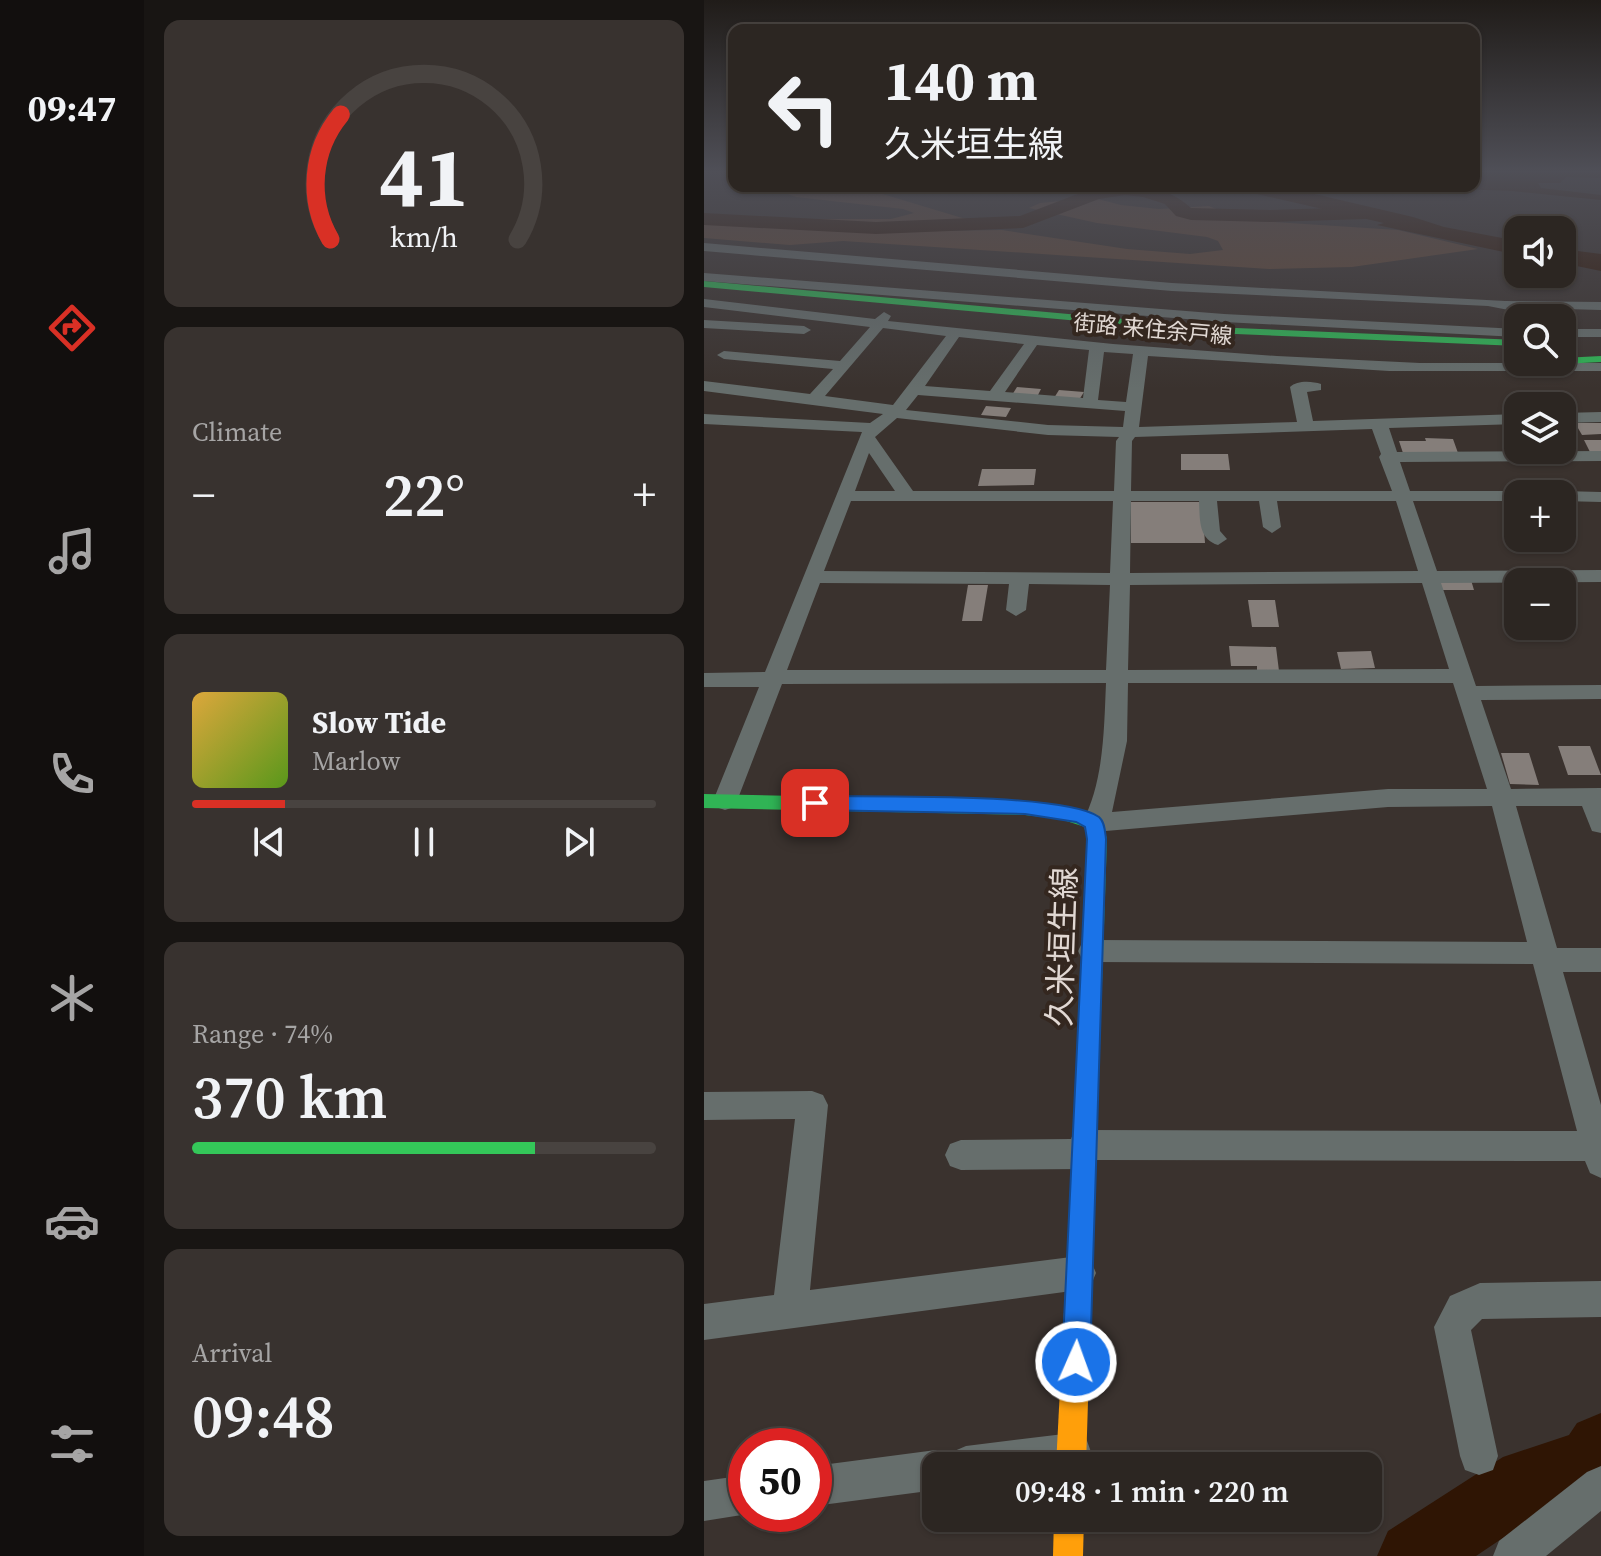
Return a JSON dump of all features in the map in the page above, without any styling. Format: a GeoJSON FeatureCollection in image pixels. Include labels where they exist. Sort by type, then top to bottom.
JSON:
{"type":"FeatureCollection","features":[{"type":"Feature","properties":{"kind":"main road"},"geometry":{"type":"LineString","coordinates":[[704,284],[1408,348],[1504,351]]}},
{"type":"Feature","properties":{"kind":"main road"},"geometry":{"type":"LineString","coordinates":[[946,297],[1154,320],[1504,341]]}},
{"type":"Feature","properties":{"kind":"main road"},"geometry":{"type":"LineString","coordinates":[[1280,335],[1504,342]]}},
{"type":"Feature","properties":{"kind":"main road"},"geometry":{"type":"LineString","coordinates":[[1576,338],[1601,343]]}},
{"type":"Feature","properties":{"kind":"main road"},"geometry":{"type":"LineString","coordinates":[[1070,344],[1329,357],[1504,361]]}},
{"type":"Feature","properties":{"kind":"main road"},"geometry":{"type":"LineString","coordinates":[[1576,351],[1601,351]]}},
{"type":"Feature","properties":{"kind":"main road"},"geometry":{"type":"LineString","coordinates":[[1576,360],[1601,359]]}},
{"type":"Feature","properties":{"kind":"main road"},"geometry":{"type":"LineString","coordinates":[[715,801],[1025,808],[1080,816],[1094,823]]}},
{"type":"Feature","properties":{"kind":"main road","name":"久米垣生線"},"geometry":{"type":"LineString","coordinates":[[1072,1452],[1097,839],[1094,823]]}},
{"type":"Feature","properties":{"kind":"main road"},"geometry":{"type":"LineString","coordinates":[[1068,1556],[1069,1532]]}},
{"type":"Feature","properties":{"kind":"street"},"geometry":{"type":"LineString","coordinates":[[704,247],[1172,287],[1601,306]]}},
{"type":"Feature","properties":{"kind":"street","name":"街路 来住余戸線"},"geometry":{"type":"LineString","coordinates":[[704,277],[902,296],[1304,323],[1504,332]]}},
{"type":"Feature","properties":{"kind":"street"},"geometry":{"type":"LineString","coordinates":[[1399,298],[1409,308],[1426,315],[1504,315]]}},
{"type":"Feature","properties":{"kind":"street"},"geometry":{"type":"LineString","coordinates":[[1488,302],[1504,308]]}},
{"type":"Feature","properties":{"kind":"street","name":"街路 来住余戸線"},"geometry":{"type":"LineString","coordinates":[[704,303],[953,336],[1141,350],[1359,365],[1601,367]]}},
{"type":"Feature","properties":{"kind":"street"},"geometry":{"type":"LineString","coordinates":[[760,310],[704,383],[886,408],[893,413],[1048,430],[1130,432],[1504,420]]}},
{"type":"Feature","properties":{"kind":"street"},"geometry":{"type":"LineString","coordinates":[[704,324],[878,325]]}},
{"type":"Feature","properties":{"kind":"street"},"geometry":{"type":"LineString","coordinates":[[814,399],[878,325]]}},
{"type":"Feature","properties":{"kind":"street"},"geometry":{"type":"LineString","coordinates":[[1576,335],[1601,333]]}},
{"type":"Feature","properties":{"kind":"street"},"geometry":{"type":"LineString","coordinates":[[715,801],[773,677],[869,433],[893,413],[913,390],[953,336]]}},
{"type":"Feature","properties":{"kind":"street"},"geometry":{"type":"LineString","coordinates":[[994,397],[1033,341]]}},
{"type":"Feature","properties":{"kind":"street"},"geometry":{"type":"LineString","coordinates":[[1090,404],[1097,346]]}},
{"type":"Feature","properties":{"kind":"street"},"geometry":{"type":"LineString","coordinates":[[1094,823],[1103,807],[1115,741],[1124,441],[1130,432],[1141,350]]}},
{"type":"Feature","properties":{"kind":"street"},"geometry":{"type":"LineString","coordinates":[[724,355],[845,366]]}},
{"type":"Feature","properties":{"kind":"street"},"geometry":{"type":"LineString","coordinates":[[1306,426],[1298,387],[1316,387]]}},
{"type":"Feature","properties":{"kind":"street"},"geometry":{"type":"LineString","coordinates":[[913,390],[1134,407]]}},
{"type":"Feature","properties":{"kind":"street"},"geometry":{"type":"LineString","coordinates":[[1576,418],[1601,417]]}},
{"type":"Feature","properties":{"kind":"street"},"geometry":{"type":"LineString","coordinates":[[704,419],[869,433]]}},
{"type":"Feature","properties":{"kind":"street"},"geometry":{"type":"LineString","coordinates":[[961,1155],[1084,1149],[1600,1151],[1499,797],[1387,457],[1379,424]]}},
{"type":"Feature","properties":{"kind":"street"},"geometry":{"type":"LineString","coordinates":[[869,433],[908,496]]}},
{"type":"Feature","properties":{"kind":"street"},"geometry":{"type":"LineString","coordinates":[[1387,457],[1601,456]]}},
{"type":"Feature","properties":{"kind":"street"},"geometry":{"type":"LineString","coordinates":[[1235,475],[1237,496]]}},
{"type":"Feature","properties":{"kind":"street"},"geometry":{"type":"LineString","coordinates":[[845,496],[1504,496]]}},
{"type":"Feature","properties":{"kind":"street"},"geometry":{"type":"LineString","coordinates":[[1207,496],[1211,533],[1218,539]]}},
{"type":"Feature","properties":{"kind":"street"},"geometry":{"type":"LineString","coordinates":[[1267,496],[1272,527]]}},
{"type":"Feature","properties":{"kind":"street"},"geometry":{"type":"LineString","coordinates":[[1576,496],[1601,497]]}},
{"type":"Feature","properties":{"kind":"street"},"geometry":{"type":"LineString","coordinates":[[811,577],[1601,576]]}},
{"type":"Feature","properties":{"kind":"street"},"geometry":{"type":"LineString","coordinates":[[1016,610],[1020,577]]}},
{"type":"Feature","properties":{"kind":"street"},"geometry":{"type":"LineString","coordinates":[[704,680],[773,677],[1117,678],[1464,684],[1601,692]]}},
{"type":"Feature","properties":{"kind":"street"},"geometry":{"type":"LineString","coordinates":[[1094,823],[1388,798],[1596,797],[1601,824]]}},
{"type":"Feature","properties":{"kind":"street"},"geometry":{"type":"LineString","coordinates":[[1092,951],[1601,960]]}},
{"type":"Feature","properties":{"kind":"street"},"geometry":{"type":"LineString","coordinates":[[704,1106],[812,1105],[790,1312]]}},
{"type":"Feature","properties":{"kind":"street"},"geometry":{"type":"LineString","coordinates":[[704,1322],[1079,1273]]}},
{"type":"Feature","properties":{"kind":"street"},"geometry":{"type":"LineString","coordinates":[[1479,1456],[1452,1327],[1463,1309],[1480,1301],[1601,1299]]}},
{"type":"Feature","properties":{"kind":"street"},"geometry":{"type":"LineString","coordinates":[[832,1484],[922,1472]]}},
{"type":"Feature","properties":{"kind":"street"},"geometry":{"type":"LineString","coordinates":[[1514,1556],[1601,1486]]}},
{"type":"Feature","properties":{"kind":"street"},"geometry":{"type":"LineString","coordinates":[[704,1501],[728,1498]]}},
{"type":"Feature","properties":{"kind":"shaded area"},"geometry":{"type":"Polygon","coordinates":[[[883,244],[1092,244],[1190,254],[1223,250],[1219,244],[1455,244],[1478,249],[1352,267],[1269,269],[883,244]]]}},
{"type":"Feature","properties":{"kind":"shaded area"},"geometry":{"type":"Polygon","coordinates":[[[1464,244],[1504,244],[1504,252],[1464,244]]]}},
{"type":"Feature","properties":{"kind":"shaded area"},"geometry":{"type":"Polygon","coordinates":[[[1576,251],[1601,254],[1601,271],[1576,266],[1576,251]]]}},
{"type":"Feature","properties":{"kind":"building"},"geometry":{"type":"Polygon","coordinates":[[[1017,387],[1041,389],[1037,397],[1012,395],[1017,387]]]}},
{"type":"Feature","properties":{"kind":"building"},"geometry":{"type":"Polygon","coordinates":[[[1059,390],[1084,392],[1079,400],[1054,398],[1059,390]]]}},
{"type":"Feature","properties":{"kind":"building"},"geometry":{"type":"Polygon","coordinates":[[[986,406],[1011,408],[1006,417],[981,415],[986,406]]]}},
{"type":"Feature","properties":{"kind":"building"},"geometry":{"type":"Polygon","coordinates":[[[1576,423],[1601,423],[1601,434],[1582,435],[1576,423]]]}},
{"type":"Feature","properties":{"kind":"building"},"geometry":{"type":"Polygon","coordinates":[[[1425,438],[1453,439],[1458,453],[1403,453],[1399,441],[1426,441],[1425,438]]]}},
{"type":"Feature","properties":{"kind":"building"},"geometry":{"type":"Polygon","coordinates":[[[1584,440],[1601,440],[1601,452],[1590,452],[1584,440]]]}},
{"type":"Feature","properties":{"kind":"building"},"geometry":{"type":"Polygon","coordinates":[[[1181,454],[1228,454],[1230,470],[1181,470],[1181,454]]]}},
{"type":"Feature","properties":{"kind":"building"},"geometry":{"type":"Polygon","coordinates":[[[982,469],[1036,469],[1034,485],[978,486],[982,469]]]}},
{"type":"Feature","properties":{"kind":"building"},"geometry":{"type":"Polygon","coordinates":[[[1131,502],[1202,502],[1205,543],[1131,543],[1131,502]]]}},
{"type":"Feature","properties":{"kind":"building"},"geometry":{"type":"Polygon","coordinates":[[[1435,580],[1471,580],[1474,590],[1438,590],[1435,580]]]}},
{"type":"Feature","properties":{"kind":"building"},"geometry":{"type":"Polygon","coordinates":[[[968,585],[988,585],[982,621],[962,621],[968,585]]]}},
{"type":"Feature","properties":{"kind":"building"},"geometry":{"type":"Polygon","coordinates":[[[1248,600],[1275,600],[1279,627],[1252,627],[1248,600]]]}},
{"type":"Feature","properties":{"kind":"building"},"geometry":{"type":"Polygon","coordinates":[[[1229,646],[1276,647],[1279,671],[1257,671],[1257,666],[1231,666],[1229,646]]]}},
{"type":"Feature","properties":{"kind":"building"},"geometry":{"type":"Polygon","coordinates":[[[1371,651],[1375,668],[1341,669],[1337,652],[1371,651]]]}},
{"type":"Feature","properties":{"kind":"building"},"geometry":{"type":"Polygon","coordinates":[[[1558,746],[1590,746],[1601,775],[1568,775],[1558,746]]]}},
{"type":"Feature","properties":{"kind":"building"},"geometry":{"type":"Polygon","coordinates":[[[1501,753],[1529,753],[1539,785],[1510,784],[1501,753]]]}},
{"type":"Feature","properties":{"kind":"waterway"},"geometry":{"type":"LineString","coordinates":[[1413,1556],[1527,1481],[1590,1464],[1601,1447]]}},
{"type":"Feature","properties":{"kind":"traffic: fast"},"geometry":{"type":"LineString","coordinates":[[704,284],[1212,330],[1504,342]]}},
{"type":"Feature","properties":{"kind":"traffic: fast"},"geometry":{"type":"LineString","coordinates":[[1576,360],[1601,359]]}},
{"type":"Feature","properties":{"kind":"traffic: fast"},"geometry":{"type":"LineString","coordinates":[[704,801],[1025,808],[1061,812],[1094,823],[1097,839],[1079,1273]]}},
{"type":"Feature","properties":{"kind":"traffic: slow"},"geometry":{"type":"LineString","coordinates":[[1072,1452],[1079,1273]]}},
{"type":"Feature","properties":{"kind":"traffic: slow"},"geometry":{"type":"LineString","coordinates":[[1068,1556],[1069,1532]]}},
{"type":"Feature","properties":{"kind":"route"},"geometry":{"type":"LineString","coordinates":[[815,803],[1025,808],[1080,816],[1094,823],[1097,839],[1076,1362]]}}]}
